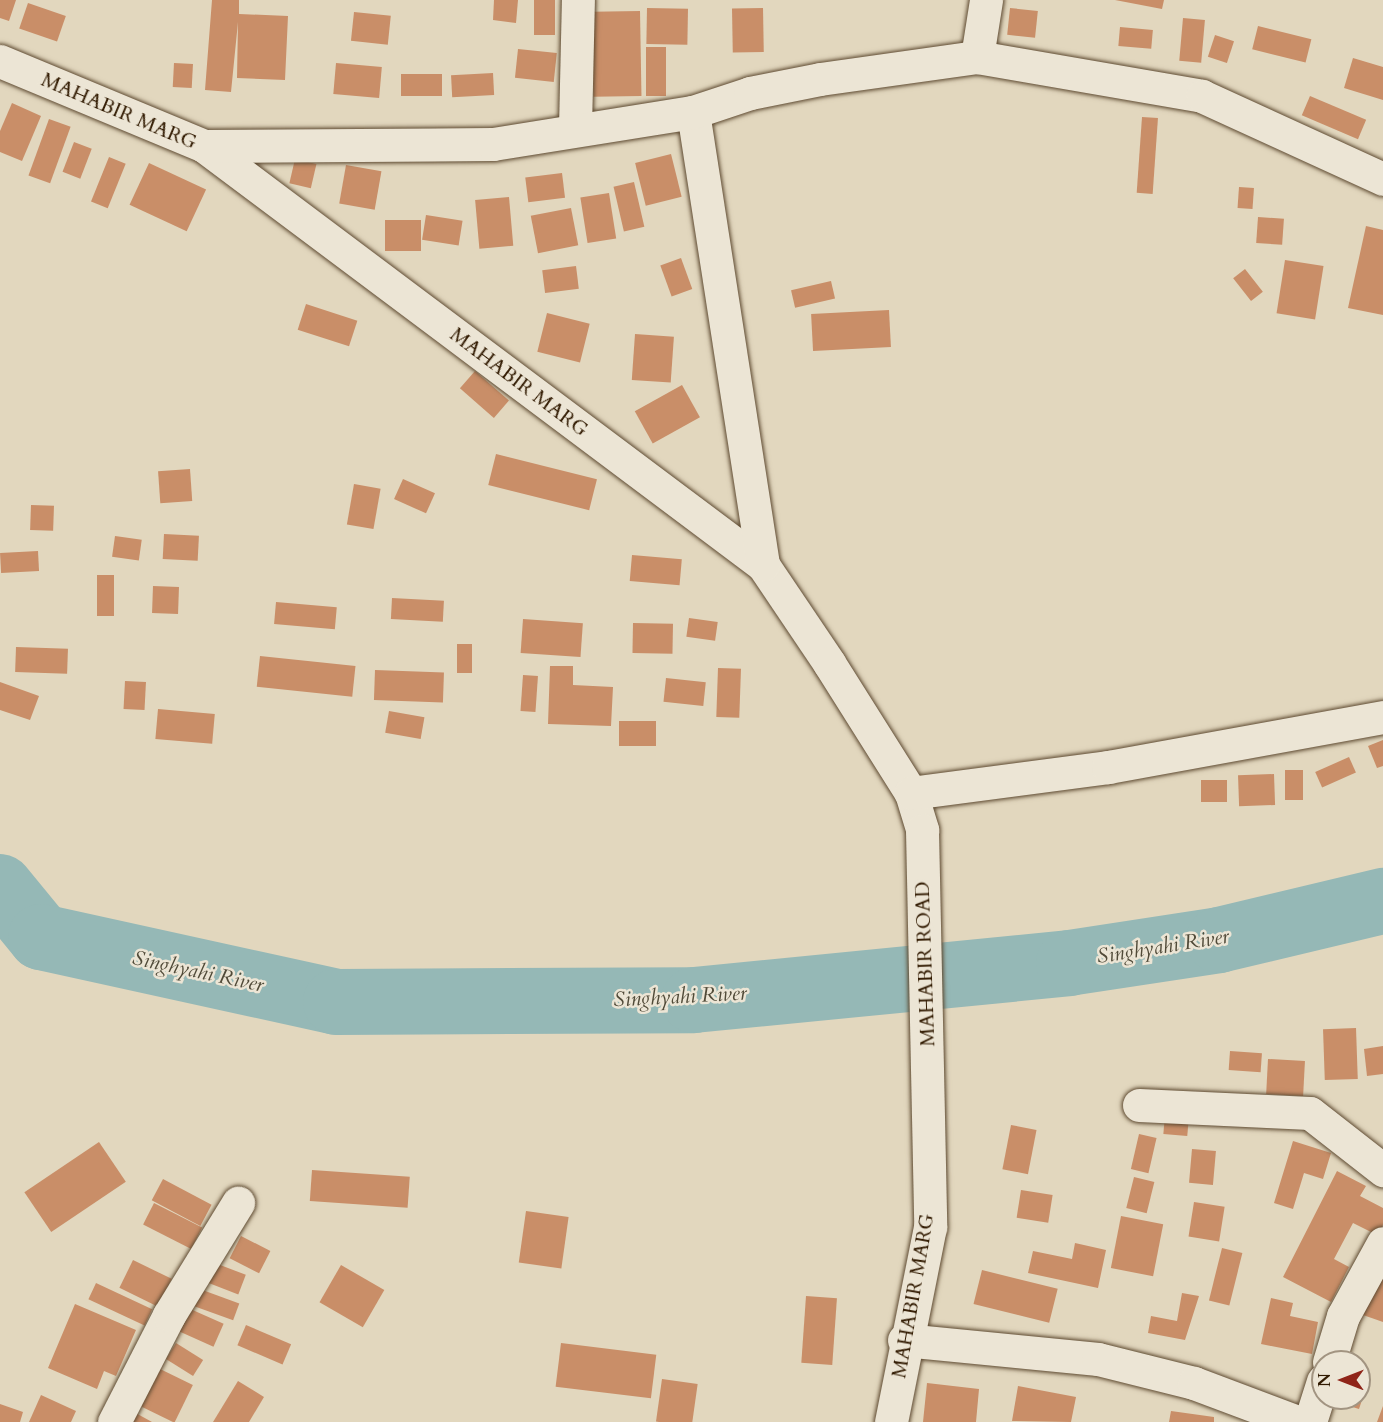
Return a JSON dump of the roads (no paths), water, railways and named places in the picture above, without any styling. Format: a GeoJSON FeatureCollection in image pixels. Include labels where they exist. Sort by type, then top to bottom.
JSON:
{"type":"FeatureCollection","features":[{"type":"Feature","properties":{"kind":"street"},"geometry":{"type":"LineString","coordinates":[[575,128],[578,0]]}},
{"type":"Feature","properties":{"kind":"street"},"geometry":{"type":"LineString","coordinates":[[977,57],[986,0]]}},
{"type":"Feature","properties":{"kind":"street"},"geometry":{"type":"LineString","coordinates":[[204,146],[493,144],[575,128],[693,112],[750,93],[820,79],[977,57],[1202,96],[1383,179]]}},
{"type":"Feature","properties":{"kind":"street","name":"MAHABIR MARG"},"geometry":{"type":"LineString","coordinates":[[0,61],[204,146],[763,565],[911,794],[922,830]]}},
{"type":"Feature","properties":{"kind":"street"},"geometry":{"type":"LineString","coordinates":[[693,112],[763,565]]}},
{"type":"Feature","properties":{"kind":"street"},"geometry":{"type":"LineString","coordinates":[[911,794],[1108,767],[1383,717]]}},
{"type":"Feature","properties":{"kind":"street","name":"MAHABIR ROAD"},"geometry":{"type":"LineString","coordinates":[[922,830],[929,1098]]}},
{"type":"Feature","properties":{"kind":"street","name":"MAHABIR MARG"},"geometry":{"type":"LineString","coordinates":[[891,1422],[904,1340],[930,1227],[929,1098]]}},
{"type":"Feature","properties":{"kind":"street"},"geometry":{"type":"LineString","coordinates":[[1139,1105],[1310,1113],[1383,1170]]}},
{"type":"Feature","properties":{"kind":"street"},"geometry":{"type":"LineString","coordinates":[[114,1422],[169,1315],[238,1203]]}},
{"type":"Feature","properties":{"kind":"street"},"geometry":{"type":"LineString","coordinates":[[1333,1350],[1343,1316],[1383,1242]]}},
{"type":"Feature","properties":{"kind":"street"},"geometry":{"type":"LineString","coordinates":[[904,1340],[1098,1359],[1194,1383],[1298,1422]]}},
{"type":"Feature","properties":{"kind":"waterway","name":"Singhyahi River"},"geometry":{"type":"LineString","coordinates":[[0,887],[41,937],[336,1002],[694,1000],[1069,963],[1219,940],[1383,901]]}}]}
